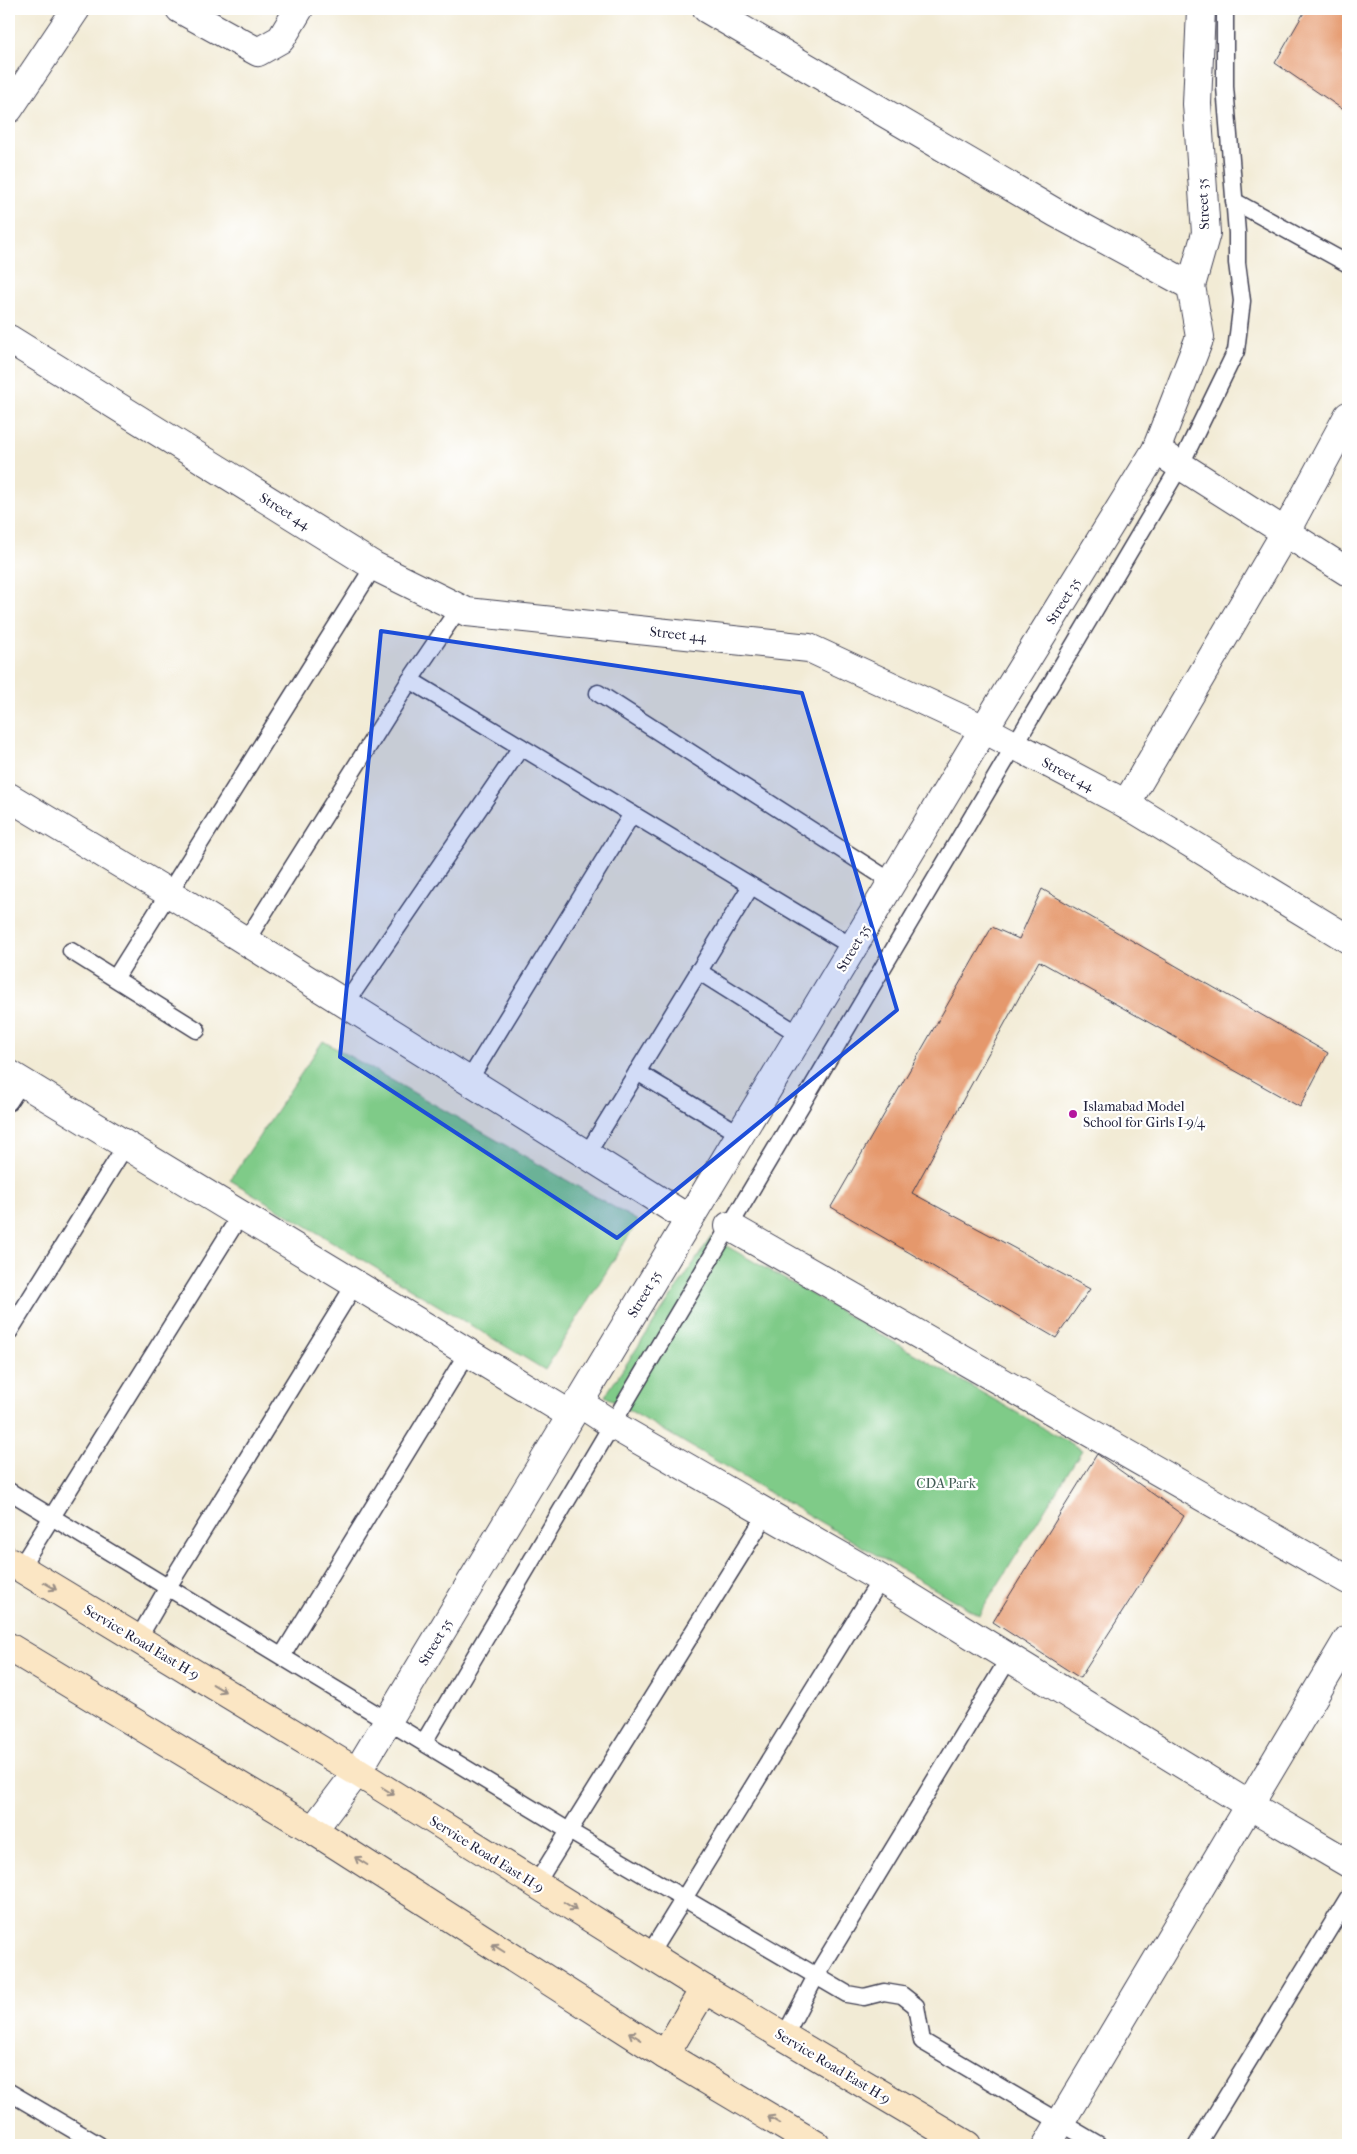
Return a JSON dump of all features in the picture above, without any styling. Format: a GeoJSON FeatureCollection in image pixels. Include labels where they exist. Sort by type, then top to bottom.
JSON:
{"type":"FeatureCollection","features":[{"type":"Feature","properties":{"kind":"main road","name":"Service Road East H-9"},"geometry":{"type":"LineString","coordinates":[[14,1564],[357,1772],[704,1989],[967,2145]]}},
{"type":"Feature","properties":{"kind":"main road"},"geometry":{"type":"LineString","coordinates":[[9,1647],[312,1830],[665,2054],[816,2145]]}},
{"type":"Feature","properties":{"kind":"main road"},"geometry":{"type":"LineString","coordinates":[[665,2054],[704,1989]]}},
{"type":"Feature","properties":{"kind":"street"},"geometry":{"type":"LineString","coordinates":[[9,109],[76,9]]}},
{"type":"Feature","properties":{"kind":"street"},"geometry":{"type":"LineString","coordinates":[[180,9],[258,52],[281,39],[299,9]]}},
{"type":"Feature","properties":{"kind":"street"},"geometry":{"type":"LineString","coordinates":[[708,9],[1056,213],[1191,286]]}},
{"type":"Feature","properties":{"kind":"street","name":"Street 35"},"geometry":{"type":"LineString","coordinates":[[312,1830],[357,1772],[984,729],[1156,450],[1200,337],[1191,286],[1206,233],[1197,104],[1201,9]]}},
{"type":"Feature","properties":{"kind":"street","name":"Street 44"},"geometry":{"type":"LineString","coordinates":[[9,339],[374,566],[467,612],[809,648],[984,729],[1126,804],[1346,934]]}},
{"type":"Feature","properties":{"kind":"street"},"geometry":{"type":"LineString","coordinates":[[1126,804],[1285,533],[1348,416]]}},
{"type":"Feature","properties":{"kind":"street"},"geometry":{"type":"LineString","coordinates":[[1156,450],[1348,572]]}},
{"type":"Feature","properties":{"kind":"street"},"geometry":{"type":"LineString","coordinates":[[9,797],[169,893],[689,1219]]}},
{"type":"Feature","properties":{"kind":"street"},"geometry":{"type":"LineString","coordinates":[[13,1086],[126,1145],[468,1352],[575,1409],[614,1425],[881,1579],[1249,1805],[1348,1863]]}},
{"type":"Feature","properties":{"kind":"street"},"geometry":{"type":"LineString","coordinates":[[729,1226],[1348,1580]]}},
{"type":"Feature","properties":{"kind":"street"},"geometry":{"type":"LineString","coordinates":[[1047,2145],[1348,1639]]}},
{"type":"Feature","properties":{"kind":"lane"},"geometry":{"type":"LineString","coordinates":[[424,1742],[614,1425],[729,1226],[1180,466],[1236,351],[1242,301],[1237,263],[1237,233],[1225,87],[1225,9]]}},
{"type":"Feature","properties":{"kind":"lane"},"geometry":{"type":"LineString","coordinates":[[1234,201],[1348,264]]}},
{"type":"Feature","properties":{"kind":"lane"},"geometry":{"type":"LineString","coordinates":[[116,978],[374,566]]}},
{"type":"Feature","properties":{"kind":"lane"},"geometry":{"type":"LineString","coordinates":[[246,941],[410,680],[459,608]]}},
{"type":"Feature","properties":{"kind":"lane"},"geometry":{"type":"LineString","coordinates":[[410,680],[853,947]]}},
{"type":"Feature","properties":{"kind":"lane"},"geometry":{"type":"LineString","coordinates":[[598,693],[892,882]]}},
{"type":"Feature","properties":{"kind":"lane"},"geometry":{"type":"LineString","coordinates":[[346,1003],[521,747]]}},
{"type":"Feature","properties":{"kind":"lane"},"geometry":{"type":"LineString","coordinates":[[469,1080],[632,814]]}},
{"type":"Feature","properties":{"kind":"lane"},"geometry":{"type":"LineString","coordinates":[[586,1154],[751,886]]}},
{"type":"Feature","properties":{"kind":"lane"},"geometry":{"type":"LineString","coordinates":[[71,951],[197,1030]]}},
{"type":"Feature","properties":{"kind":"lane"},"geometry":{"type":"LineString","coordinates":[[698,971],[800,1035]]}},
{"type":"Feature","properties":{"kind":"lane"},"geometry":{"type":"LineString","coordinates":[[637,1072],[740,1134]]}},
{"type":"Feature","properties":{"kind":"lane"},"geometry":{"type":"LineString","coordinates":[[9,1332],[126,1145]]}},
{"type":"Feature","properties":{"kind":"lane"},"geometry":{"type":"LineString","coordinates":[[14,1564],[51,1517],[241,1214]]}},
{"type":"Feature","properties":{"kind":"lane"},"geometry":{"type":"LineString","coordinates":[[138,1639],[168,1587],[355,1284]]}},
{"type":"Feature","properties":{"kind":"lane"},"geometry":{"type":"LineString","coordinates":[[282,1656],[468,1352]]}},
{"type":"Feature","properties":{"kind":"lane"},"geometry":{"type":"LineString","coordinates":[[9,1491],[569,1831],[847,1994],[864,1997],[884,1992],[902,1995],[916,2006],[922,2041],[1099,2145]]}},
{"type":"Feature","properties":{"kind":"lane"},"geometry":{"type":"LineString","coordinates":[[536,1884],[767,1513]]}},
{"type":"Feature","properties":{"kind":"lane"},"geometry":{"type":"LineString","coordinates":[[649,1955],[682,1898],[881,1579]]}},
{"type":"Feature","properties":{"kind":"lane"},"geometry":{"type":"LineString","coordinates":[[784,2036],[816,1976],[1009,1658]]}},
{"type":"Feature","properties":{"kind":"lane"},"geometry":{"type":"LineString","coordinates":[[1197,2145],[1348,1898]]}},
{"type":"Feature","properties":{"kind":"lane"},"geometry":{"type":"LineString","coordinates":[[9,2092],[99,2145]]}},
{"type":"Feature","properties":{"kind":"highlighted area"},"geometry":{"type":"Polygon","coordinates":[[[381,631],[802,693],[897,1010],[617,1238],[340,1057],[381,631]]]}},
{"type":"Feature","properties":{"kind":"green space"},"geometry":{"type":"Polygon","coordinates":[[[323,1041],[638,1221],[545,1370],[230,1180],[323,1041]]]}},
{"type":"Feature","properties":{"kind":"green space","name":"CDA Park"},"geometry":{"type":"Polygon","coordinates":[[[711,1237],[1082,1450],[979,1615],[605,1396],[711,1237]]]}},
{"type":"Feature","properties":{"kind":"building"},"geometry":{"type":"Polygon","coordinates":[[[1306,9],[1348,9],[1348,46],[1343,55],[1348,57],[1348,113],[1275,63],[1306,9]]]}},
{"type":"Feature","properties":{"kind":"building","name":"Islamabad Model School for Girls I-9/4"},"geometry":{"type":"Polygon","coordinates":[[[1042,889],[1328,1053],[1300,1107],[1039,961],[912,1193],[1090,1289],[1056,1338],[831,1207],[992,927],[1019,939],[1042,889]]]}},
{"type":"Feature","properties":{"kind":"building"},"geometry":{"type":"Polygon","coordinates":[[[1097,1454],[1184,1516],[1080,1678],[993,1622],[1097,1454]]]}},
{"type":"Feature","properties":{"kind":"place","name":"Islamabad Model School for Girls I-9/4"},"geometry":{"type":"Point","coordinates":[1073,1114]}}]}
